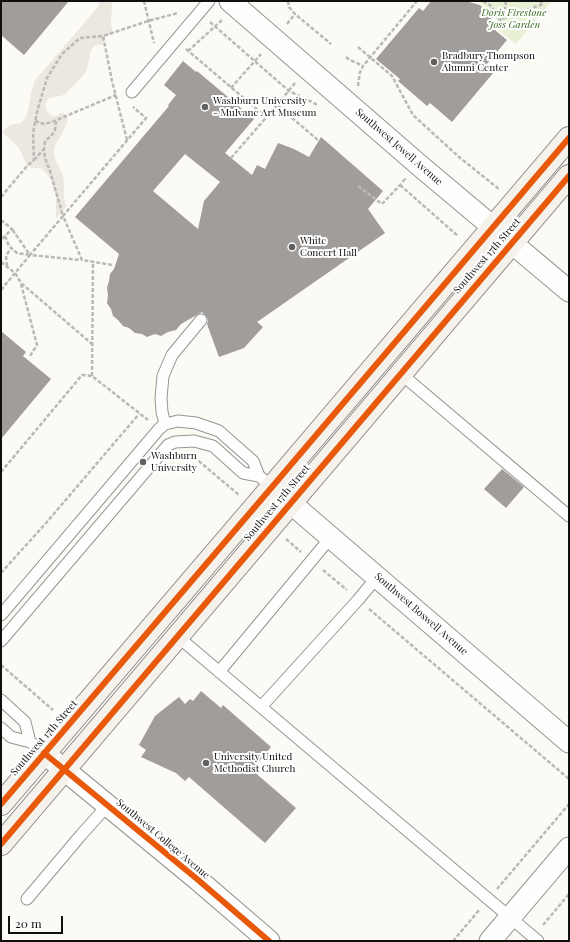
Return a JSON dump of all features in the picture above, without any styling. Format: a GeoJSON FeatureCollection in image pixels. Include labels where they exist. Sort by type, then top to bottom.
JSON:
{"type":"FeatureCollection","features":[{"type":"Feature","properties":{"kind":"main road","name":"Southwest 17th Street"},"geometry":{"type":"LineString","coordinates":[[1,804],[37,747],[266,482],[494,227],[569,138]]}},
{"type":"Feature","properties":{"kind":"main road","name":"Southwest 17th Street"},"geometry":{"type":"LineString","coordinates":[[1,844],[569,176]]}},
{"type":"Feature","properties":{"kind":"street","name":"Southwest Jewell Avenue"},"geometry":{"type":"LineString","coordinates":[[227,10],[419,164],[569,290]]}},
{"type":"Feature","properties":{"kind":"street","name":"Southwest Boswell Avenue"},"geometry":{"type":"LineString","coordinates":[[266,482],[569,742]]}},
{"type":"Feature","properties":{"kind":"street","name":"Southwest College Avenue"},"geometry":{"type":"LineString","coordinates":[[37,747],[269,941]]}},
{"type":"Feature","properties":{"kind":"street"},"geometry":{"type":"LineString","coordinates":[[490,941],[569,848]]}},
{"type":"Feature","properties":{"kind":"lane"},"geometry":{"type":"LineString","coordinates":[[127,92],[176,40],[209,1]]}},
{"type":"Feature","properties":{"kind":"lane"},"geometry":{"type":"LineString","coordinates":[[165,424],[161,398],[163,376],[172,355],[201,320]]}},
{"type":"Feature","properties":{"kind":"lane"},"geometry":{"type":"LineString","coordinates":[[400,373],[569,516]]}},
{"type":"Feature","properties":{"kind":"lane"},"geometry":{"type":"LineString","coordinates":[[1,615],[159,429],[165,424],[178,421],[196,423],[219,431],[254,461],[266,482]]}},
{"type":"Feature","properties":{"kind":"lane"},"geometry":{"type":"LineString","coordinates":[[1,641],[168,445],[175,442],[194,441],[214,446],[243,473],[266,482]]}},
{"type":"Feature","properties":{"kind":"lane"},"geometry":{"type":"LineString","coordinates":[[220,672],[331,537]]}},
{"type":"Feature","properties":{"kind":"lane"},"geometry":{"type":"LineString","coordinates":[[260,707],[358,600],[377,577]]}},
{"type":"Feature","properties":{"kind":"lane"},"geometry":{"type":"LineString","coordinates":[[177,636],[536,939]]}},
{"type":"Feature","properties":{"kind":"lane"},"geometry":{"type":"LineString","coordinates":[[1,700],[26,722],[37,747]]}},
{"type":"Feature","properties":{"kind":"lane"},"geometry":{"type":"LineString","coordinates":[[1,728],[11,737],[37,747]]}},
{"type":"Feature","properties":{"kind":"lane"},"geometry":{"type":"LineString","coordinates":[[27,899],[81,835],[108,806]]}},
{"type":"Feature","properties":{"kind":"path"},"geometry":{"type":"LineString","coordinates":[[144,1],[155,47]]}},
{"type":"Feature","properties":{"kind":"path"},"geometry":{"type":"LineString","coordinates":[[288,1],[289,7],[295,14],[331,44]]}},
{"type":"Feature","properties":{"kind":"path"},"geometry":{"type":"LineString","coordinates":[[354,89],[358,86],[360,72],[363,66],[417,1]]}},
{"type":"Feature","properties":{"kind":"path"},"geometry":{"type":"LineString","coordinates":[[484,1],[490,5],[501,21],[504,18],[543,4],[540,1]]}},
{"type":"Feature","properties":{"kind":"path"},"geometry":{"type":"LineString","coordinates":[[504,18],[506,1]]}},
{"type":"Feature","properties":{"kind":"path"},"geometry":{"type":"LineString","coordinates":[[188,51],[215,26],[227,10]]}},
{"type":"Feature","properties":{"kind":"path"},"geometry":{"type":"LineString","coordinates":[[199,12],[289,91],[321,107]]}},
{"type":"Feature","properties":{"kind":"path"},"geometry":{"type":"LineString","coordinates":[[282,29],[295,14]]}},
{"type":"Feature","properties":{"kind":"path"},"geometry":{"type":"LineString","coordinates":[[34,160],[33,133],[37,112],[47,78],[62,54],[80,38],[103,36],[148,21]]}},
{"type":"Feature","properties":{"kind":"path"},"geometry":{"type":"LineString","coordinates":[[103,36],[127,140]]}},
{"type":"Feature","properties":{"kind":"path"},"geometry":{"type":"LineString","coordinates":[[176,40],[266,118]]}},
{"type":"Feature","properties":{"kind":"path"},"geometry":{"type":"LineString","coordinates":[[358,47],[392,76],[413,115],[459,157],[501,191]]}},
{"type":"Feature","properties":{"kind":"path"},"geometry":{"type":"LineString","coordinates":[[231,88],[262,52]]}},
{"type":"Feature","properties":{"kind":"path"},"geometry":{"type":"LineString","coordinates":[[346,57],[363,66]]}},
{"type":"Feature","properties":{"kind":"path"},"geometry":{"type":"LineString","coordinates":[[231,158],[289,91]]}},
{"type":"Feature","properties":{"kind":"path"},"geometry":{"type":"LineString","coordinates":[[35,121],[44,124],[56,121],[116,95],[127,92]]}},
{"type":"Feature","properties":{"kind":"path"},"geometry":{"type":"LineString","coordinates":[[277,105],[319,141]]}},
{"type":"Feature","properties":{"kind":"path"},"geometry":{"type":"LineString","coordinates":[[1,290],[146,118]]}},
{"type":"Feature","properties":{"kind":"path"},"geometry":{"type":"LineString","coordinates":[[56,121],[55,130],[45,141],[45,158],[62,216],[82,260]]}},
{"type":"Feature","properties":{"kind":"path"},"geometry":{"type":"LineString","coordinates":[[1,197],[27,166],[44,149]]}},
{"type":"Feature","properties":{"kind":"path"},"geometry":{"type":"LineString","coordinates":[[358,186],[382,204],[400,185],[460,238]]}},
{"type":"Feature","properties":{"kind":"path"},"geometry":{"type":"LineString","coordinates":[[1,220],[12,229],[30,255]]}},
{"type":"Feature","properties":{"kind":"path"},"geometry":{"type":"LineString","coordinates":[[1,240],[12,229]]}},
{"type":"Feature","properties":{"kind":"path"},"geometry":{"type":"LineString","coordinates":[[5,236],[9,246],[17,253],[93,261],[112,265]]}},
{"type":"Feature","properties":{"kind":"path"},"geometry":{"type":"LineString","coordinates":[[7,266],[6,256],[11,248]]}},
{"type":"Feature","properties":{"kind":"path"},"geometry":{"type":"LineString","coordinates":[[92,376],[93,261]]}},
{"type":"Feature","properties":{"kind":"path"},"geometry":{"type":"LineString","coordinates":[[1,262],[15,273],[21,284],[37,346],[30,356]]}},
{"type":"Feature","properties":{"kind":"path"},"geometry":{"type":"LineString","coordinates":[[21,284],[92,344]]}},
{"type":"Feature","properties":{"kind":"path"},"geometry":{"type":"LineString","coordinates":[[1,472],[82,376],[92,376],[139,414],[1,573]]}},
{"type":"Feature","properties":{"kind":"path"},"geometry":{"type":"LineString","coordinates":[[1,665],[54,710]]}},
{"type":"Feature","properties":{"kind":"path"},"geometry":{"type":"LineString","coordinates":[[453,941],[569,804]]}},
{"type":"Feature","properties":{"kind":"path"},"geometry":{"type":"LineString","coordinates":[[536,939],[569,894]]}},
{"type":"Feature","properties":{"kind":"green space","name":"Doris Firestone Joss Garden"},"geometry":{"type":"Polygon","coordinates":[[[476,1],[552,1],[516,44],[498,30],[495,19],[489,10],[476,1]]]}},
{"type":"Feature","properties":{"kind":"shaded area"},"geometry":{"type":"Polygon","coordinates":[[[100,1],[111,1],[111,24],[113,33],[105,37],[103,44],[94,46],[91,50],[87,69],[83,76],[64,95],[50,98],[45,105],[47,111],[52,116],[56,116],[63,112],[68,120],[55,145],[54,152],[55,159],[63,175],[64,198],[67,206],[56,219],[56,197],[48,175],[42,169],[27,166],[19,148],[2,132],[10,125],[20,123],[24,120],[28,110],[34,83],[38,76],[98,7],[100,1]]]}},
{"type":"Feature","properties":{"kind":"building"},"geometry":{"type":"Polygon","coordinates":[[[1,1],[69,1],[24,55],[1,35],[1,1]]]}},
{"type":"Feature","properties":{"kind":"building","name":"Bradbury Thompson Alumni Center"},"geometry":{"type":"Polygon","coordinates":[[[431,1],[469,2],[480,5],[490,16],[496,31],[507,40],[486,65],[494,72],[452,122],[430,103],[427,106],[398,81],[400,79],[376,59],[419,8],[423,11],[431,1]]]}},
{"type":"Feature","properties":{"kind":"building"},"geometry":{"type":"Polygon","coordinates":[[[183,61],[254,119],[225,153],[252,175],[257,165],[265,169],[278,143],[309,157],[321,137],[383,191],[368,209],[385,233],[257,322],[263,327],[244,348],[219,357],[207,324],[207,317],[202,312],[181,324],[176,330],[161,336],[155,334],[147,337],[142,334],[135,333],[129,328],[123,326],[113,316],[107,303],[107,288],[110,274],[114,269],[119,254],[75,217],[169,106],[168,105],[176,95],[164,85],[183,61]],[[185,154],[153,191],[198,229],[204,201],[220,182],[185,154]]]}},
{"type":"Feature","properties":{"kind":"building"},"geometry":{"type":"Polygon","coordinates":[[[1,331],[26,352],[23,356],[51,379],[1,439],[1,331]]]}},
{"type":"Feature","properties":{"kind":"building"},"geometry":{"type":"Polygon","coordinates":[[[502,469],[524,487],[506,508],[484,489],[502,469]]]}},
{"type":"Feature","properties":{"kind":"building","name":"University United Methodist Church"},"geometry":{"type":"Polygon","coordinates":[[[201,691],[221,708],[223,705],[271,747],[252,770],[296,808],[265,843],[189,777],[185,781],[176,773],[141,757],[146,750],[139,745],[155,716],[179,697],[185,704],[190,699],[193,701],[201,691]]]}},
{"type":"Feature","properties":{"kind":"cycle path"},"geometry":{"type":"LineString","coordinates":[[1,804],[569,138]]}},
{"type":"Feature","properties":{"kind":"cycle path"},"geometry":{"type":"LineString","coordinates":[[1,844],[569,176]]}},
{"type":"Feature","properties":{"kind":"cycle path"},"geometry":{"type":"LineString","coordinates":[[44,753],[197,879],[269,941]]}},
{"type":"Feature","properties":{"kind":"place","name":"Bradbury Thompson Alumni Center"},"geometry":{"type":"Point","coordinates":[434,62]}},
{"type":"Feature","properties":{"kind":"place","name":"Washburn University - Mulvane Art Museum"},"geometry":{"type":"Point","coordinates":[205,107]}},
{"type":"Feature","properties":{"kind":"place","name":"White Concert Hall"},"geometry":{"type":"Point","coordinates":[292,247]}},
{"type":"Feature","properties":{"kind":"place","name":"Washburn University"},"geometry":{"type":"Point","coordinates":[143,462]}},
{"type":"Feature","properties":{"kind":"place","name":"University United Methodist Church"},"geometry":{"type":"Point","coordinates":[206,763]}}]}
